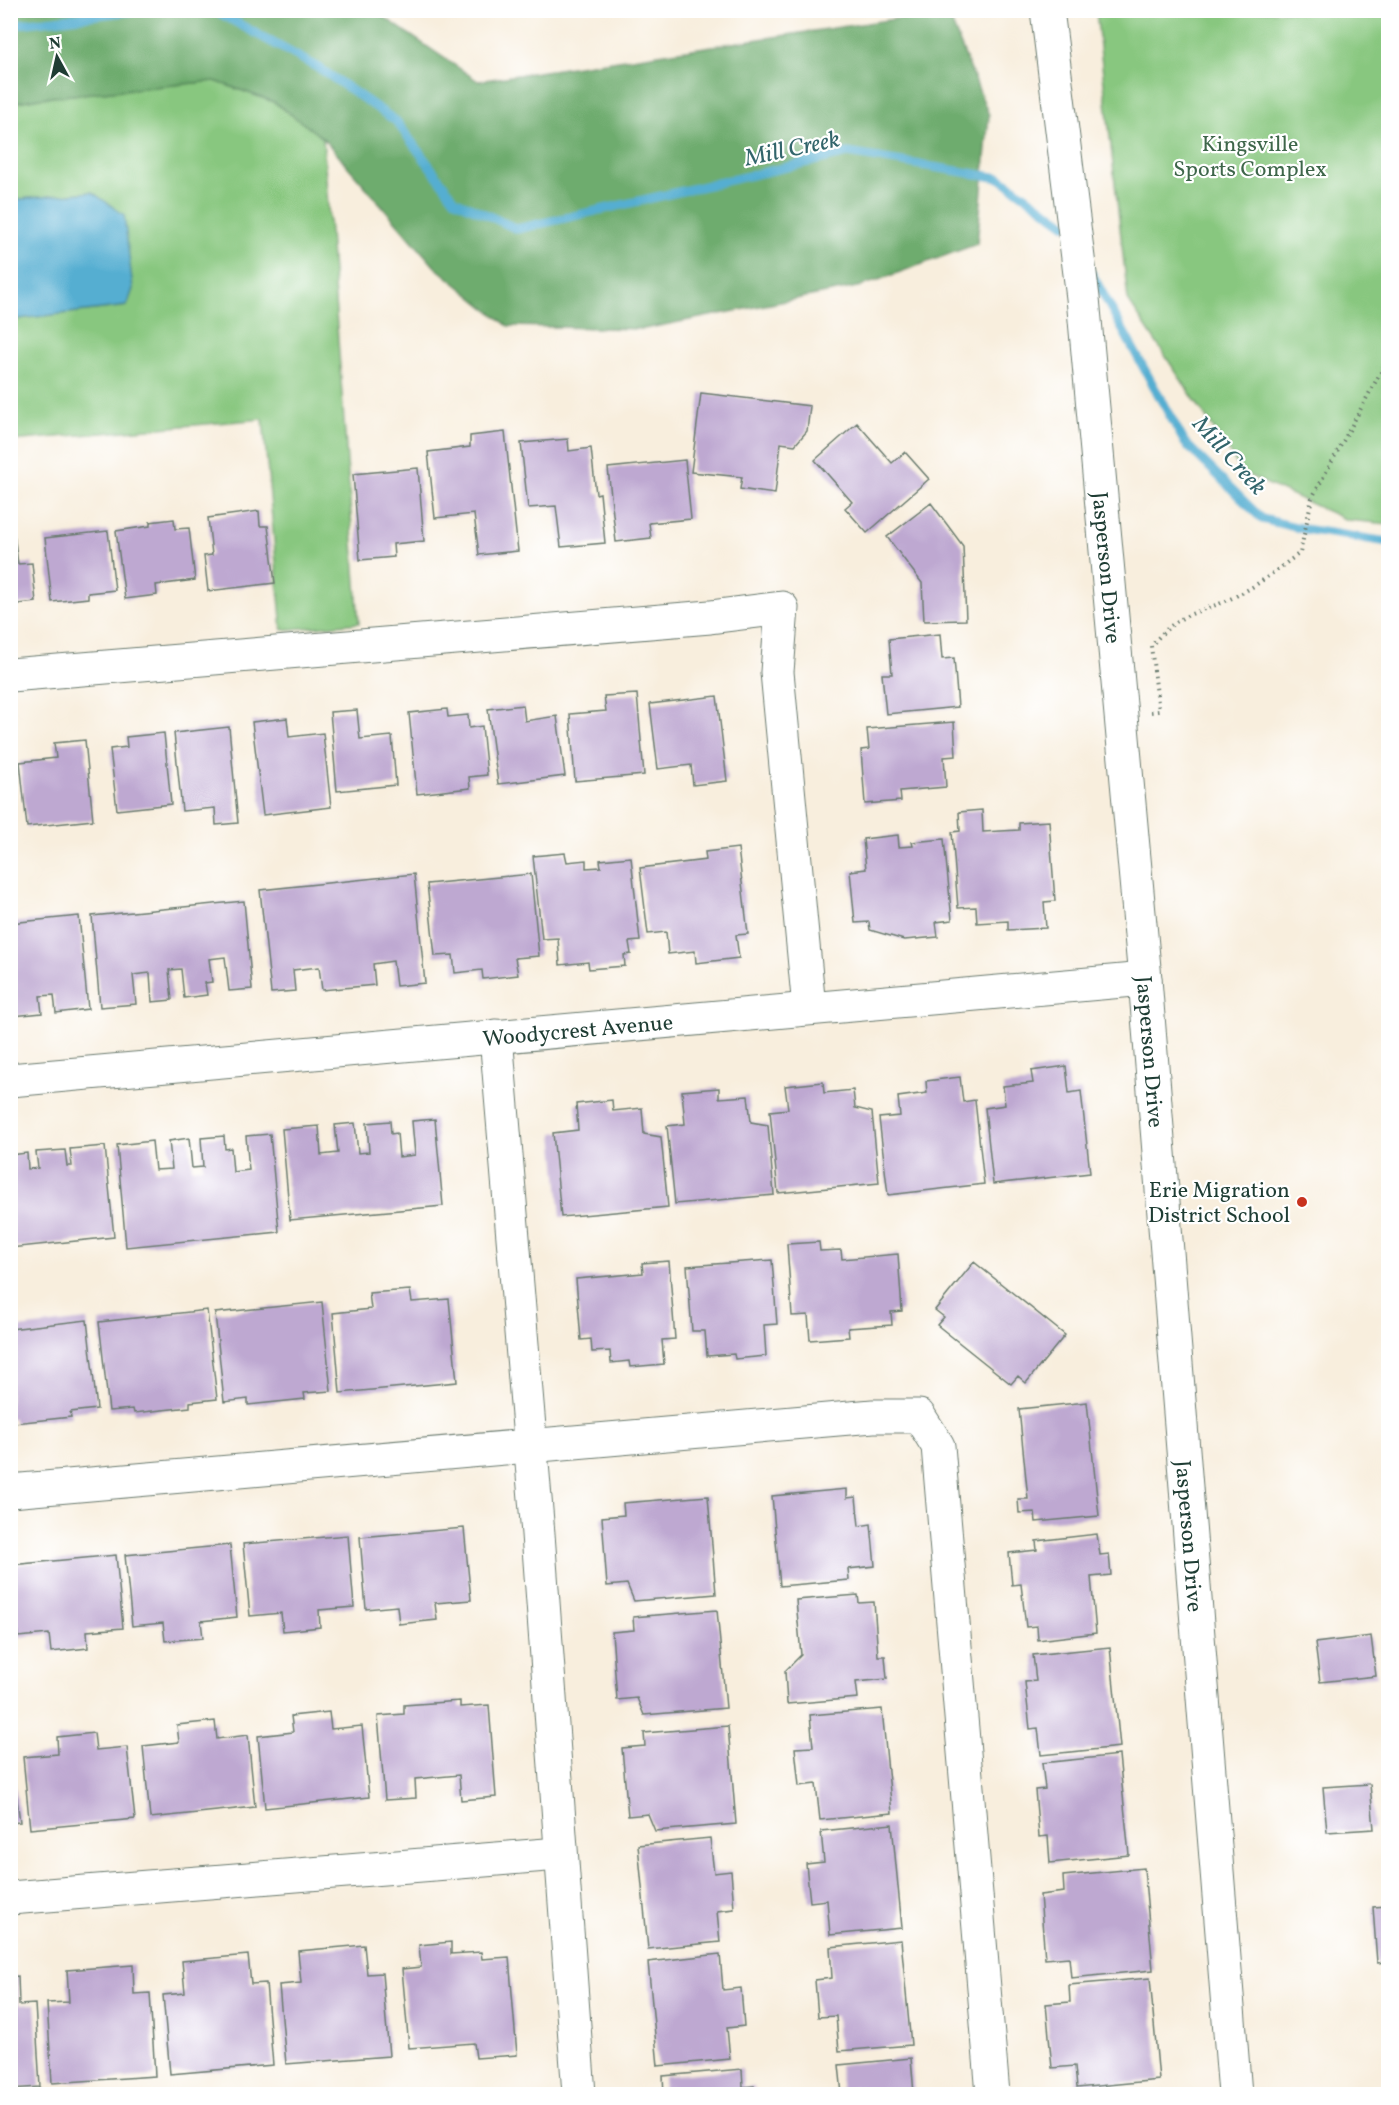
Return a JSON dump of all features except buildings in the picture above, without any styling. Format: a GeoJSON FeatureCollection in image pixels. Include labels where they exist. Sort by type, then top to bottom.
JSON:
{"type":"FeatureCollection","features":[{"type":"Feature","properties":{"kind":"street","name":"Jasperson Drive"},"geometry":{"type":"LineString","coordinates":[[1047,10],[1082,284],[1145,979],[1235,2094]]}},
{"type":"Feature","properties":{"kind":"street"},"geometry":{"type":"LineString","coordinates":[[10,675],[710,617],[782,608],[777,672],[809,1008]]}},
{"type":"Feature","properties":{"kind":"street","name":"Woodycrest Avenue"},"geometry":{"type":"LineString","coordinates":[[10,1080],[1145,979]]}},
{"type":"Feature","properties":{"kind":"street"},"geometry":{"type":"LineString","coordinates":[[496,1036],[579,2094]]}},
{"type":"Feature","properties":{"kind":"street"},"geometry":{"type":"LineString","coordinates":[[10,1491],[873,1416],[919,1416],[938,1446],[993,2094]]}},
{"type":"Feature","properties":{"kind":"street"},"geometry":{"type":"LineString","coordinates":[[10,1898],[559,1854]]}},
{"type":"Feature","properties":{"kind":"path"},"geometry":{"type":"LineString","coordinates":[[1121,715],[1159,711],[1151,646],[1166,628],[1189,613],[1238,596],[1300,553],[1312,498],[1389,359]]}},
{"type":"Feature","properties":{"kind":"green space"},"geometry":{"type":"Polygon","coordinates":[[[11,10],[375,11],[478,81],[947,11],[989,115],[977,244],[862,286],[644,329],[508,326],[435,267],[323,138],[274,102],[215,81],[40,98],[11,103],[11,10]]]}},
{"type":"Feature","properties":{"kind":"green space","name":"Kingsville Sports Complex"},"geometry":{"type":"Polygon","coordinates":[[[1096,11],[1388,11],[1388,524],[1347,520],[1243,473],[1128,300],[1096,11]]]}},
{"type":"Feature","properties":{"kind":"green space"},"geometry":{"type":"Polygon","coordinates":[[[215,81],[274,102],[323,138],[359,623],[282,630],[263,419],[11,441],[10,320],[127,306],[124,216],[92,192],[11,200],[11,103],[40,98],[215,81]]]}},
{"type":"Feature","properties":{"kind":"water"},"geometry":{"type":"Polygon","coordinates":[[[92,192],[124,215],[133,289],[127,306],[11,320],[11,200],[92,192]]]}},
{"type":"Feature","properties":{"kind":"waterway","name":"Mill Creek"},"geometry":{"type":"LineString","coordinates":[[10,25],[142,10]]}},
{"type":"Feature","properties":{"kind":"waterway","name":"Mill Creek"},"geometry":{"type":"LineString","coordinates":[[214,10],[322,70],[396,121],[455,200],[517,229],[848,153],[1000,178],[1066,225]]}},
{"type":"Feature","properties":{"kind":"waterway","name":"Mill Creek"},"geometry":{"type":"LineString","coordinates":[[1092,274],[1185,443],[1262,519],[1304,529],[1388,542]]}},
{"type":"Feature","properties":{"kind":"place","name":"Erie Migration District School"},"geometry":{"type":"Point","coordinates":[1302,1202]}}]}
